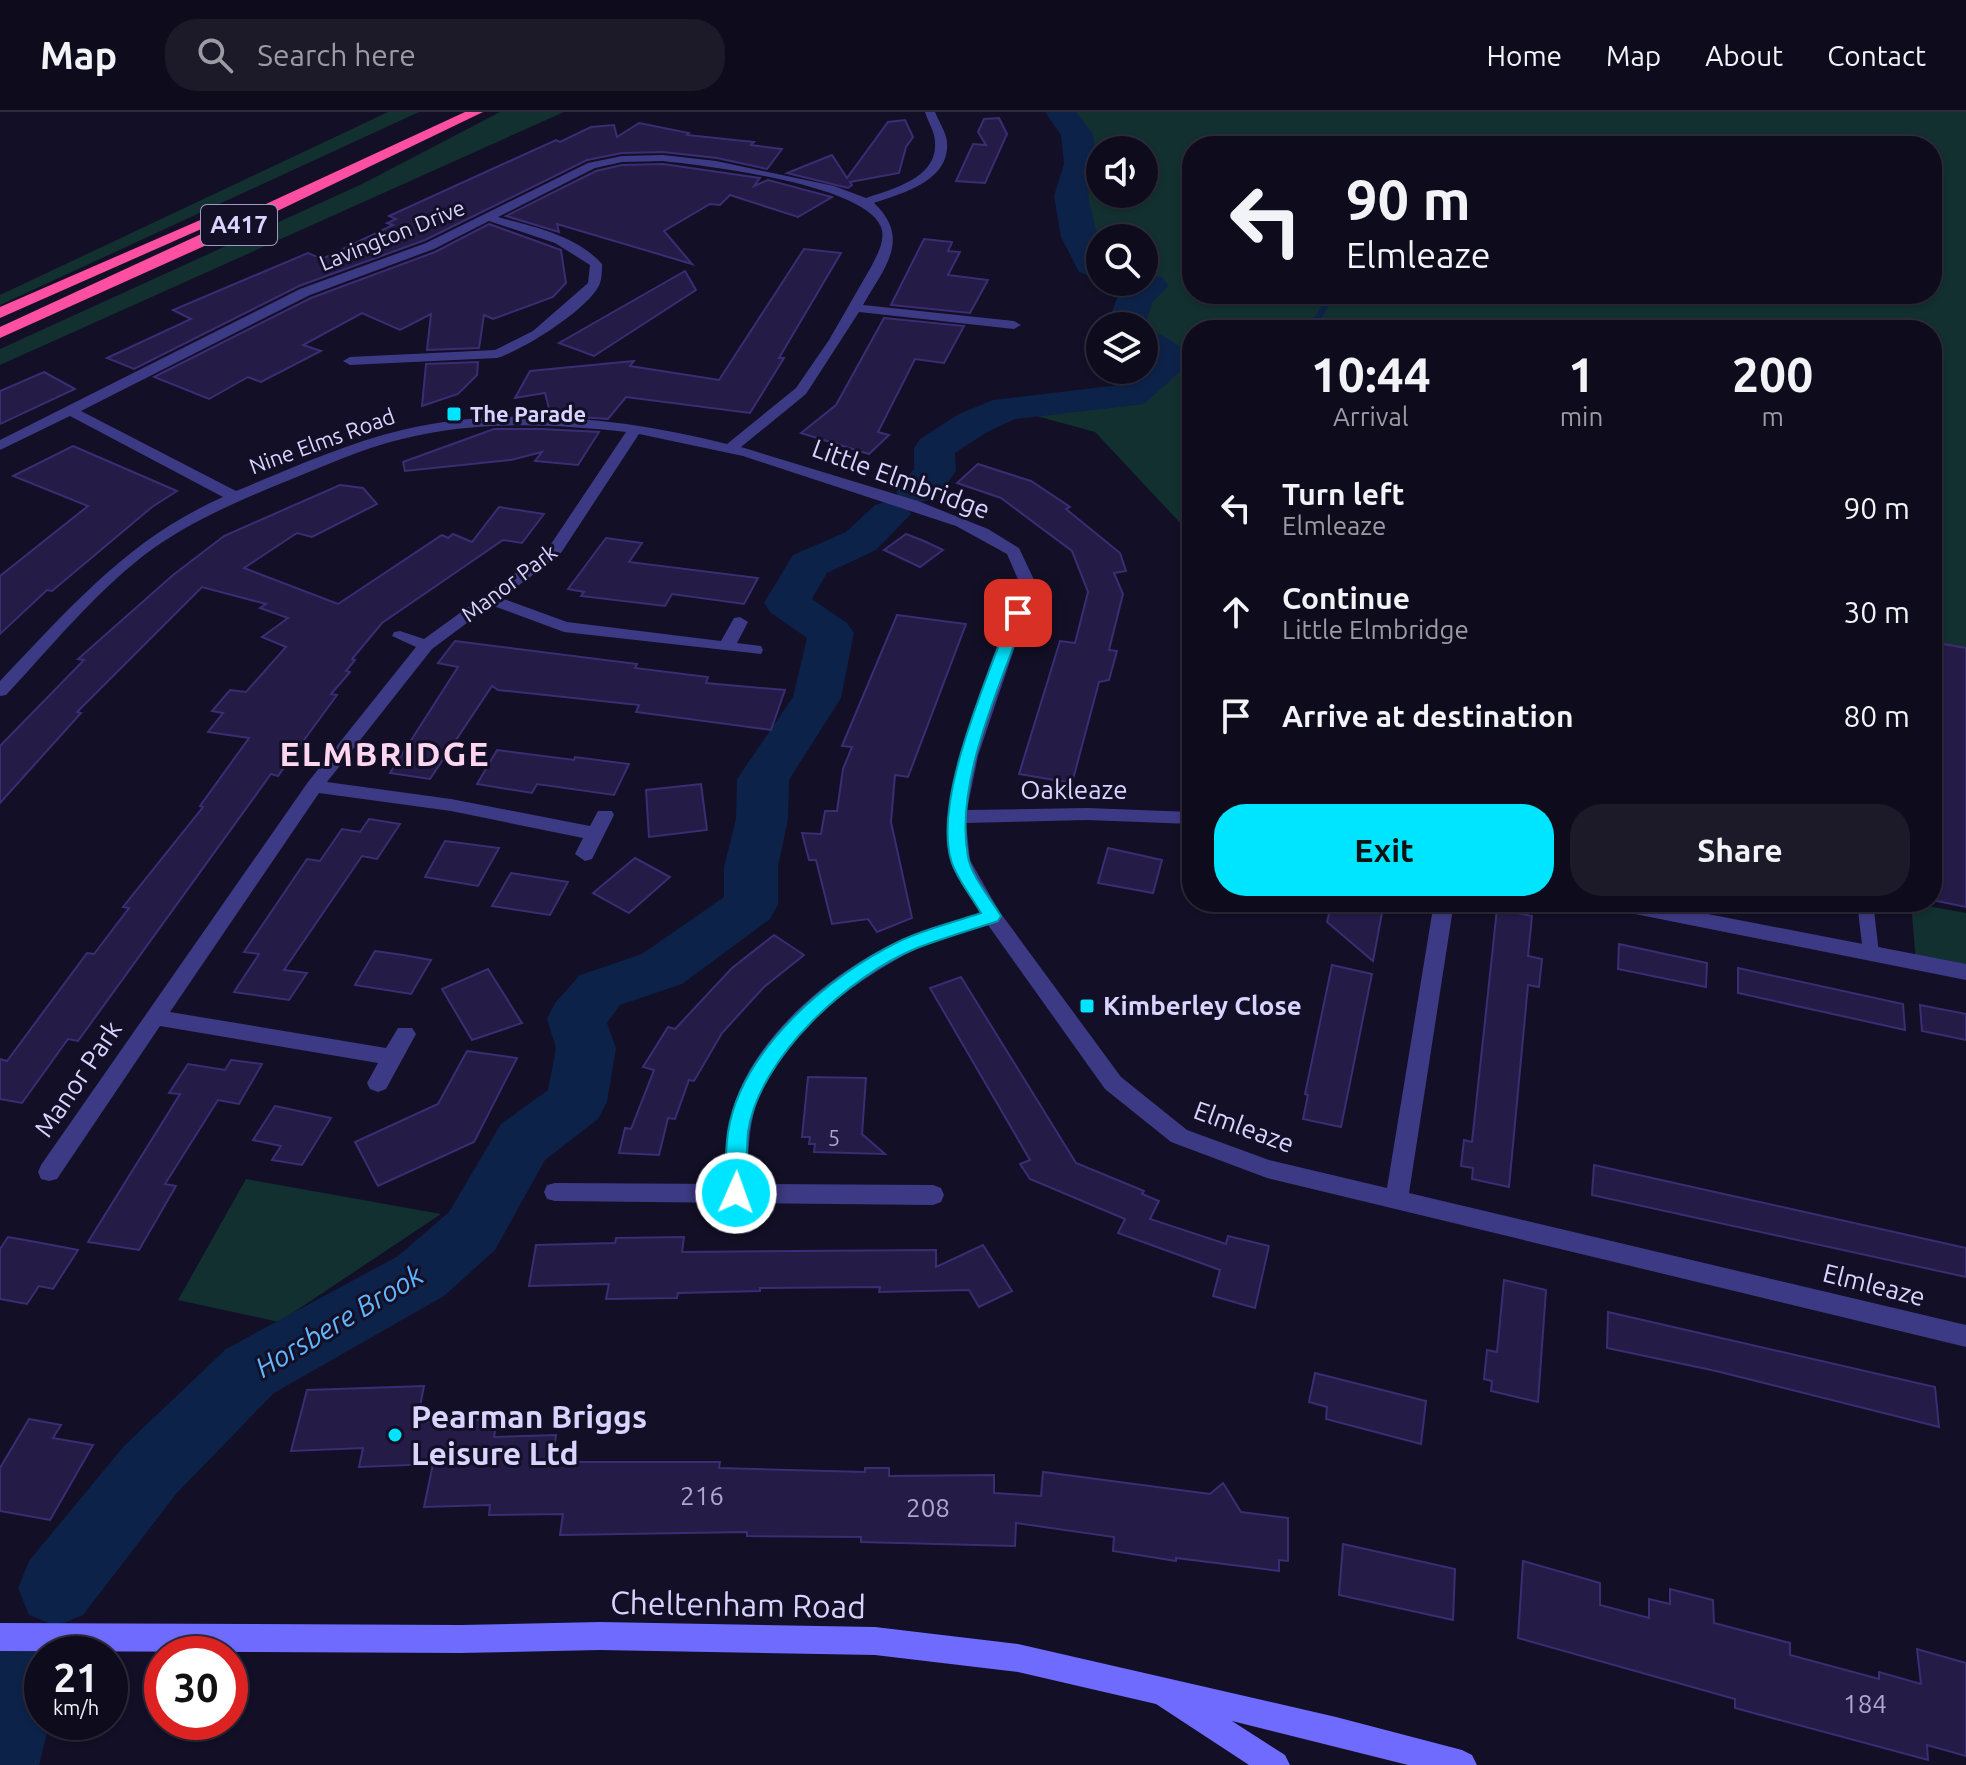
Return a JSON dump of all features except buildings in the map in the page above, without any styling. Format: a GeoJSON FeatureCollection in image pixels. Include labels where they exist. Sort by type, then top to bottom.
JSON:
{"type":"FeatureCollection","features":[{"type":"Feature","properties":{"kind":"highway","name":"A417"},"geometry":{"type":"LineString","coordinates":[[0,313],[440,112]]}},
{"type":"Feature","properties":{"kind":"highway","name":"A417"},"geometry":{"type":"LineString","coordinates":[[0,333],[476,112]]}},
{"type":"Feature","properties":{"kind":"main road","name":"Cheltenham Road"},"geometry":{"type":"LineString","coordinates":[[0,1637],[461,1639],[600,1636],[875,1641],[1018,1658],[1336,1731],[1462,1765]]}},
{"type":"Feature","properties":{"kind":"main road"},"geometry":{"type":"LineString","coordinates":[[1154,1689],[1275,1765]]}},
{"type":"Feature","properties":{"kind":"street"},"geometry":{"type":"LineString","coordinates":[[730,449],[748,431],[783,408],[804,388],[854,308],[883,258],[889,237],[882,217],[866,202],[928,175],[941,158],[941,141],[930,112]]}},
{"type":"Feature","properties":{"kind":"street","name":"Lavington Drive"},"geometry":{"type":"LineString","coordinates":[[0,446],[73,412],[295,297],[349,274],[430,246],[592,165],[622,159],[663,158],[716,164],[830,188],[866,202]]}},
{"type":"Feature","properties":{"kind":"street"},"geometry":{"type":"LineString","coordinates":[[350,361],[497,354],[529,341],[594,284],[596,264],[584,253],[563,241],[487,217]]}},
{"type":"Feature","properties":{"kind":"street"},"geometry":{"type":"LineString","coordinates":[[854,308],[1015,324]]}},
{"type":"Feature","properties":{"kind":"street"},"geometry":{"type":"LineString","coordinates":[[516,326],[541,331]]}},
{"type":"Feature","properties":{"kind":"street"},"geometry":{"type":"LineString","coordinates":[[377,377],[384,360]]}},
{"type":"Feature","properties":{"kind":"street"},"geometry":{"type":"LineString","coordinates":[[73,412],[235,497]]}},
{"type":"Feature","properties":{"kind":"street","name":"Nine Elms Road"},"geometry":{"type":"LineString","coordinates":[[0,691],[117,570],[156,540],[235,497],[357,448],[417,431],[519,419],[555,420],[635,430],[730,449]]}},
{"type":"Feature","properties":{"kind":"street","name":"Manor Park"},"geometry":{"type":"LineString","coordinates":[[49,1172],[314,786],[426,645],[553,553],[635,430]]}},
{"type":"Feature","properties":{"kind":"street","name":"Little Elmbridge"},"geometry":{"type":"LineString","coordinates":[[730,449],[796,465],[937,514],[978,529],[1014,552],[1028,584],[969,756],[956,817]]}},
{"type":"Feature","properties":{"kind":"street"},"geometry":{"type":"LineString","coordinates":[[489,599],[564,627],[755,650]]}},
{"type":"Feature","properties":{"kind":"street"},"geometry":{"type":"LineString","coordinates":[[727,646],[740,622]]}},
{"type":"Feature","properties":{"kind":"street"},"geometry":{"type":"LineString","coordinates":[[400,636],[426,645]]}},
{"type":"Feature","properties":{"kind":"street"},"geometry":{"type":"LineString","coordinates":[[314,786],[451,805],[595,834]]}},
{"type":"Feature","properties":{"kind":"street","name":"Oakleaze"},"geometry":{"type":"LineString","coordinates":[[956,817],[1087,814],[1182,818]]}},
{"type":"Feature","properties":{"kind":"street"},"geometry":{"type":"LineString","coordinates":[[585,854],[605,815]]}},
{"type":"Feature","properties":{"kind":"street","name":"Elmleaze"},"geometry":{"type":"LineString","coordinates":[[956,817],[960,860],[992,916],[1113,1083],[1179,1136],[1267,1169],[1966,1336]]}},
{"type":"Feature","properties":{"kind":"street"},"geometry":{"type":"LineString","coordinates":[[1397,1199],[1442,912]]}},
{"type":"Feature","properties":{"kind":"street"},"geometry":{"type":"LineString","coordinates":[[1661,912],[1966,972]]}},
{"type":"Feature","properties":{"kind":"street"},"geometry":{"type":"LineString","coordinates":[[736,1193],[738,1131],[752,1089],[780,1047],[816,1006],[858,973],[908,944],[992,916]]}},
{"type":"Feature","properties":{"kind":"street","name":"Manor Park"},"geometry":{"type":"LineString","coordinates":[[153,1017],[392,1057]]}},
{"type":"Feature","properties":{"kind":"street"},"geometry":{"type":"LineString","coordinates":[[378,1083],[405,1034]]}},
{"type":"Feature","properties":{"kind":"street"},"geometry":{"type":"LineString","coordinates":[[555,1192],[933,1195]]}},
{"type":"Feature","properties":{"kind":"lane"},"geometry":{"type":"LineString","coordinates":[[1866,912],[1871,953]]}},
{"type":"Feature","properties":{"kind":"green space"},"geometry":{"type":"Polygon","coordinates":[[[388,112],[419,112],[0,305],[0,295],[388,112]]]}},
{"type":"Feature","properties":{"kind":"green space"},"geometry":{"type":"Polygon","coordinates":[[[500,112],[564,112],[0,365],[0,349],[362,184],[500,112]]]}},
{"type":"Feature","properties":{"kind":"green space"},"geometry":{"type":"Polygon","coordinates":[[[1060,112],[1966,112],[1966,716],[1942,712],[1942,320],[1182,320],[1182,525],[1095,432],[1007,408],[1130,396],[1144,384],[1158,384],[1158,373],[1172,361],[1158,350],[1158,312],[1130,312],[1137,296],[1158,296],[1158,224],[1086,224],[1086,254],[1078,237],[1071,196],[1080,164],[1077,134],[1060,112]]]}},
{"type":"Feature","properties":{"kind":"green space"},"geometry":{"type":"Polygon","coordinates":[[[1942,909],[1966,913],[1966,972],[1916,962],[1912,912],[1942,912],[1942,909]]]}},
{"type":"Feature","properties":{"kind":"green space"},"geometry":{"type":"Polygon","coordinates":[[[246,1179],[441,1214],[279,1322],[178,1300],[246,1179]]]}},
{"type":"Feature","properties":{"kind":"green space"},"geometry":{"type":"Polygon","coordinates":[[[24,1676],[24,1740],[42,1740],[36,1765],[0,1765],[0,1677],[24,1676]]]}},
{"type":"Feature","properties":{"kind":"waterway","name":"Horsbere Brook"},"geometry":{"type":"LineString","coordinates":[[1060,112],[1077,134],[1080,164],[1071,196],[1078,237],[1086,254]]}},
{"type":"Feature","properties":{"kind":"waterway","name":"Horsbere Brook"},"geometry":{"type":"LineString","coordinates":[[1130,312],[1138,296]]}},
{"type":"Feature","properties":{"kind":"waterway"},"geometry":{"type":"LineString","coordinates":[[1315,320],[1327,304]]}},
{"type":"Feature","properties":{"kind":"waterway","name":"Horsbere Brook"},"geometry":{"type":"LineString","coordinates":[[1158,350],[1173,361],[1158,373]]}},
{"type":"Feature","properties":{"kind":"waterway"},"geometry":{"type":"LineString","coordinates":[[1173,361],[1182,360]]}},
{"type":"Feature","properties":{"kind":"waterway","name":"Horsbere Brook"},"geometry":{"type":"LineString","coordinates":[[917,492],[935,471],[934,448],[973,423],[1007,408],[1130,396],[1145,384]]}},
{"type":"Feature","properties":{"kind":"waterway","name":"Horsbere Brook"},"geometry":{"type":"LineString","coordinates":[[56,1588],[150,1470],[250,1371],[421,1276],[472,1231],[523,1142],[576,1102],[586,1048],[576,1019],[600,990],[662,969],[751,905],[751,867],[762,819],[763,779],[817,698],[831,633],[787,603],[809,564],[861,541],[890,514]]}},
{"type":"Feature","properties":{"kind":"waterway","name":"Horsbere Brook"},"geometry":{"type":"LineString","coordinates":[[0,1761],[23,1675]]}},
{"type":"Feature","properties":{"kind":"place","name":"The Parade"},"geometry":{"type":"Point","coordinates":[454,414]}},
{"type":"Feature","properties":{"kind":"place","name":"Kimberley Close"},"geometry":{"type":"Point","coordinates":[1087,1006]}},
{"type":"Feature","properties":{"kind":"place","name":"Pearman Briggs Leisure Ltd"},"geometry":{"type":"Point","coordinates":[395,1435]}},
{"type":"Feature","properties":{"kind":"district","name":"ELMBRIDGE"},"geometry":{"type":"Point","coordinates":[385,754]}},
{"type":"Feature","properties":{"kind":"route"},"geometry":{"type":"LineString","coordinates":[[736,1193],[738,1131],[752,1089],[780,1047],[816,1006],[858,973],[908,944],[992,916],[960,860],[956,817],[969,756],[1018,613]]}}]}
